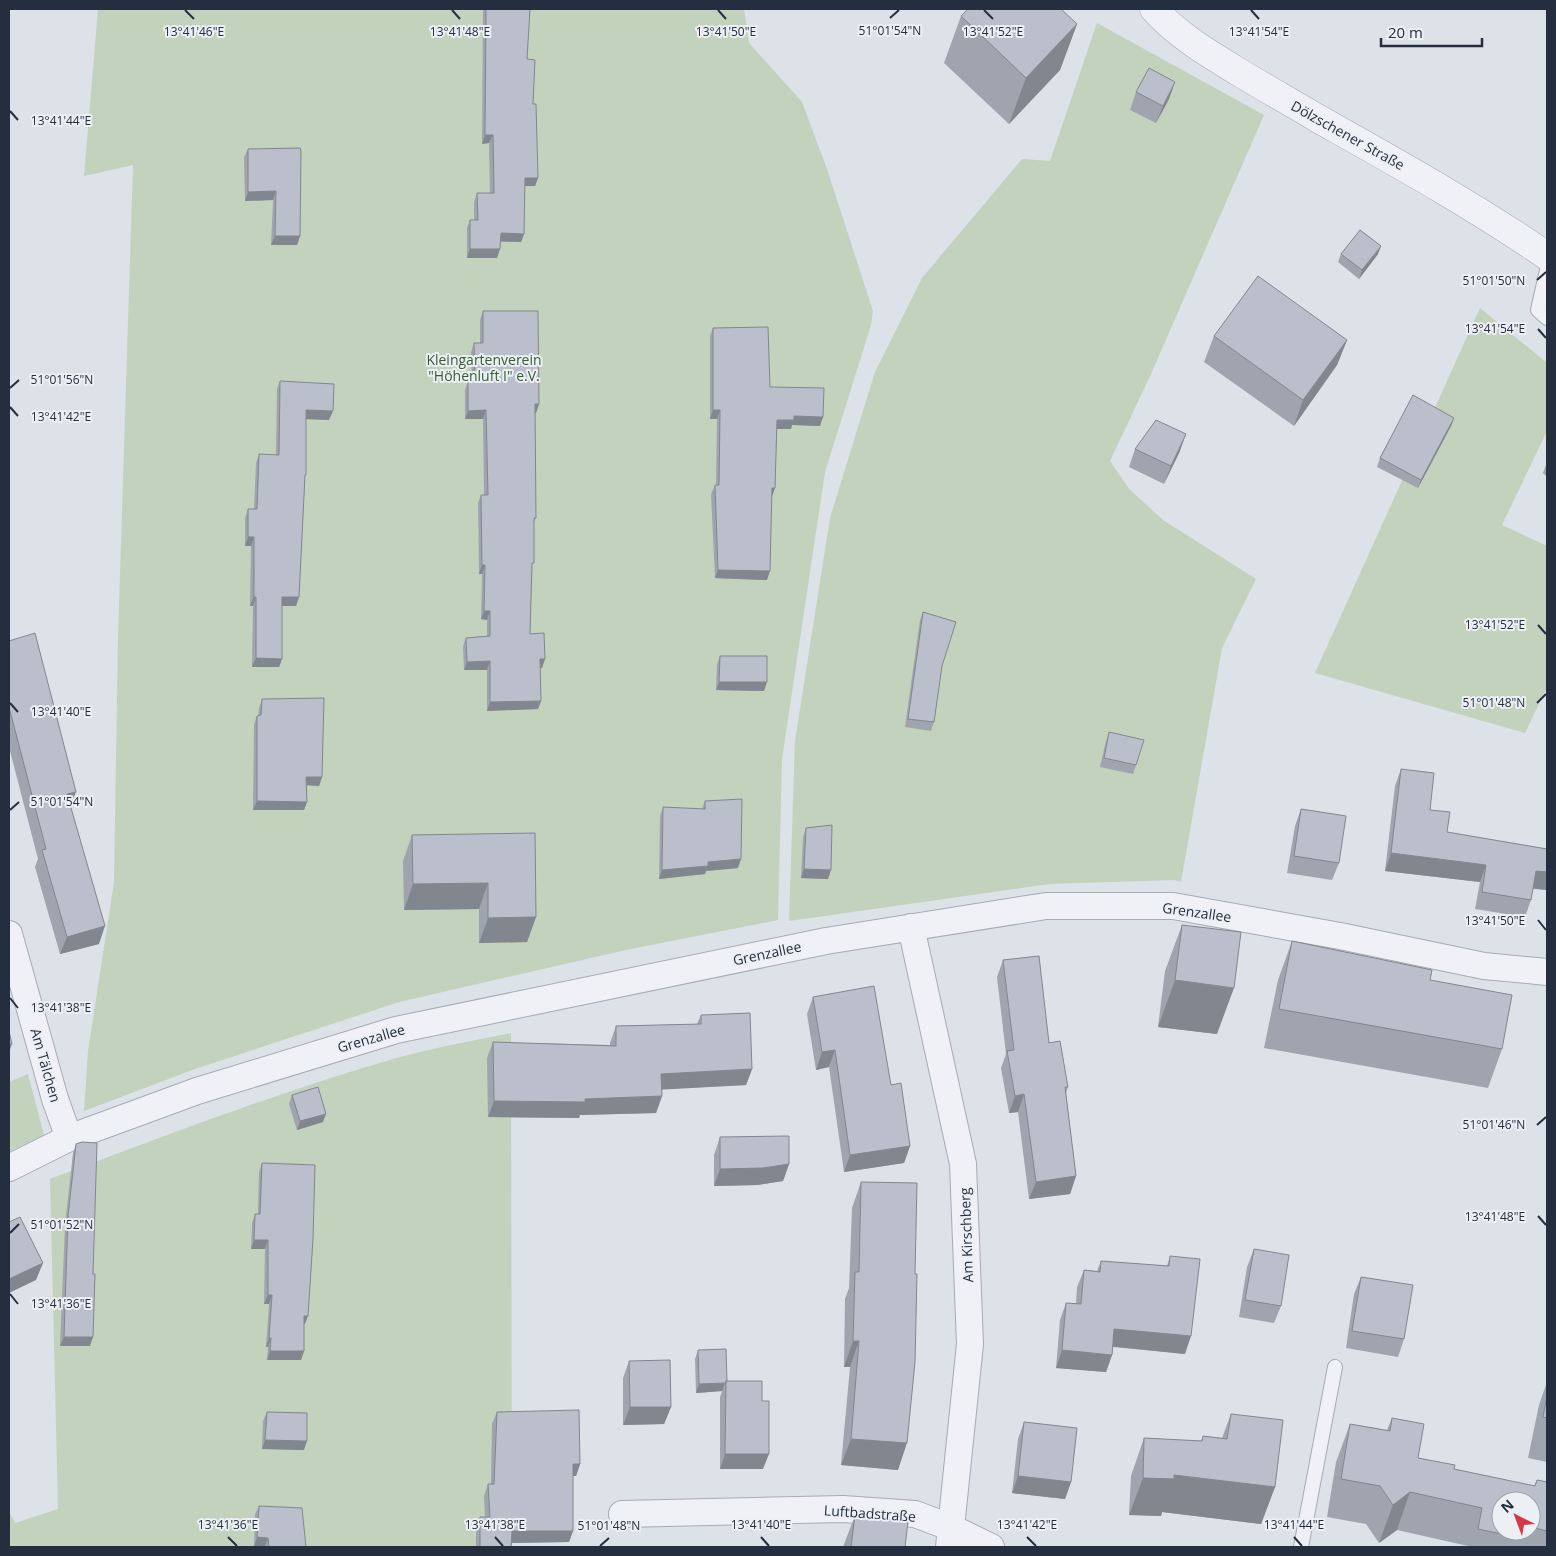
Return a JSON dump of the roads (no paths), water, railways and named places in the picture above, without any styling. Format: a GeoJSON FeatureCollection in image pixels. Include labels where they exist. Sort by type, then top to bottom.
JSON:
{"type":"FeatureCollection","features":[{"type":"Feature","properties":{"kind":"street","name":"Dölzschener Straße"},"geometry":{"type":"LineString","coordinates":[[1154,9],[1162,18],[1204,51],[1293,104],[1443,188],[1547,256]]}},
{"type":"Feature","properties":{"kind":"street","name":"Grenzallee"},"geometry":{"type":"LineString","coordinates":[[9,1168],[69,1138],[197,1091],[396,1030],[826,941],[1046,906],[1173,906],[1340,936],[1484,966],[1547,972]]}},
{"type":"Feature","properties":{"kind":"street","name":"Am Kirschberg"},"geometry":{"type":"LineString","coordinates":[[911,927],[963,1164],[970,1344],[950,1538]]}},
{"type":"Feature","properties":{"kind":"street","name":"Am Tälchen"},"geometry":{"type":"LineString","coordinates":[[9,934],[55,1099],[69,1138]]}},
{"type":"Feature","properties":{"kind":"street","name":"Luftbadstraße"},"geometry":{"type":"LineString","coordinates":[[622,1514],[843,1508],[915,1514],[950,1538],[991,1547]]}},
{"type":"Feature","properties":{"kind":"lane"},"geometry":{"type":"LineString","coordinates":[[1547,270],[1538,310],[1547,318]]}},
{"type":"Feature","properties":{"kind":"lane"},"geometry":{"type":"LineString","coordinates":[[1302,1547],[1334,1367]]}},
{"type":"Feature","properties":{"kind":"park label","name":"Kleingartenverein \"Höhenluft I\" e.V."},"geometry":{"type":"Point","coordinates":[484,368]}}]}
